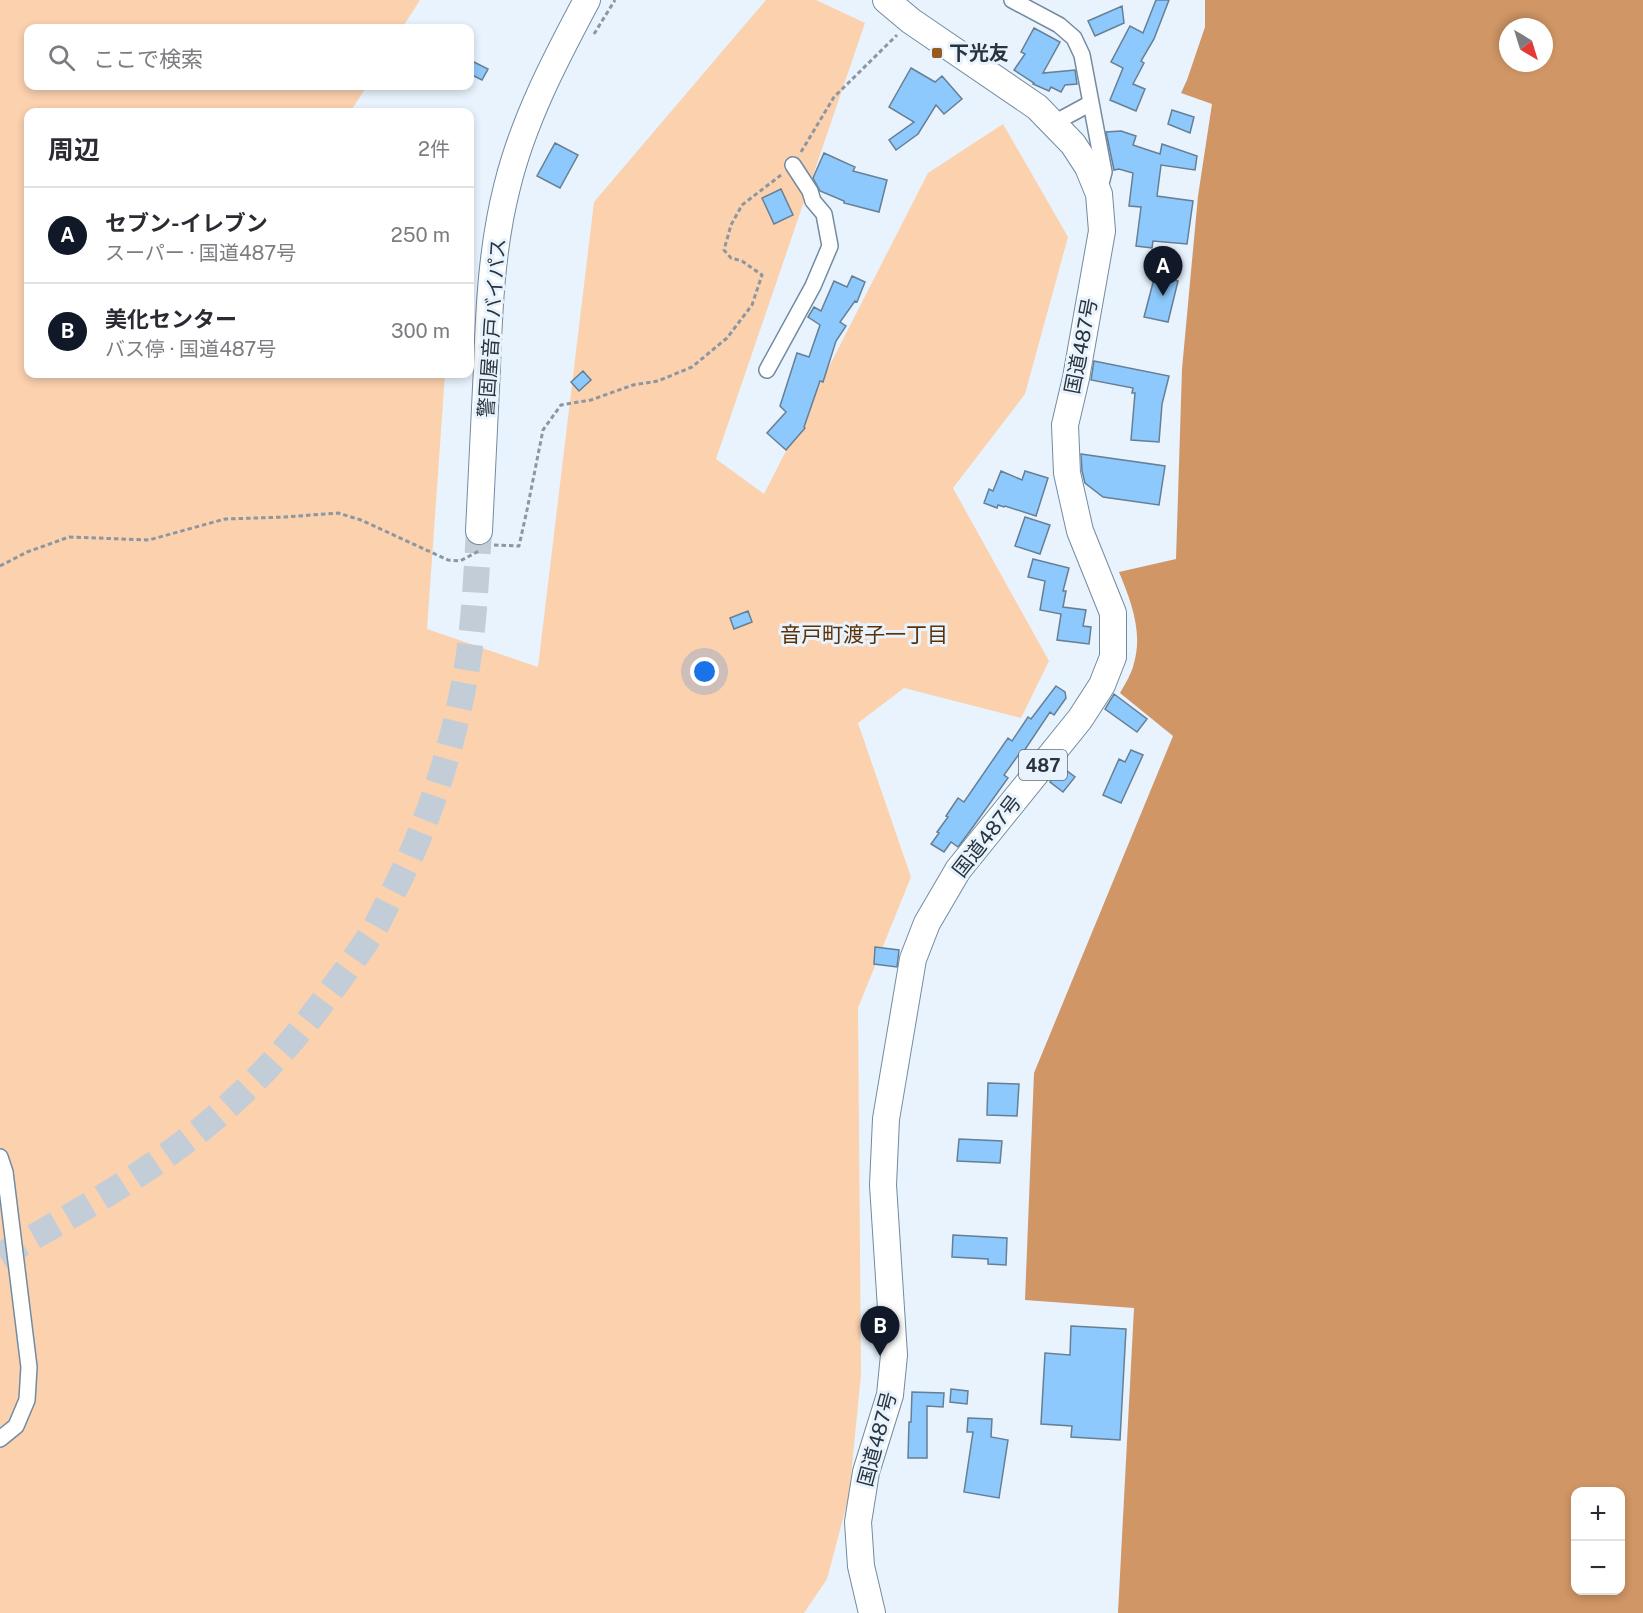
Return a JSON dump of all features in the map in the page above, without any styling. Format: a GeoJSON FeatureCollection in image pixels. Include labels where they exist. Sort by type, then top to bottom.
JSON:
{"type":"FeatureCollection","features":[{"type":"Feature","properties":{"kind":"highway","name":"警固屋音戸バイパス"},"geometry":{"type":"LineString","coordinates":[[484,542],[490,300],[496,246],[507,187],[525,130],[550,69],[587,0]]}},
{"type":"Feature","properties":{"kind":"highway","name":"国道487号"},"geometry":{"type":"LineString","coordinates":[[872,1613],[861,1566],[858,1522],[866,1472],[890,1395],[894,1355],[883,1185],[886,1119],[913,959],[927,923],[958,870],[1080,719],[1102,685],[1113,657],[1113,613],[1080,531],[1067,473],[1065,425],[1076,378],[1102,231],[1098,194],[1088,167],[1073,144],[1037,107],[911,21],[886,0]]}},
{"type":"Feature","properties":{"kind":"street"},"geometry":{"type":"LineString","coordinates":[[1012,0],[1059,25],[1074,38],[1082,55],[1104,172],[1098,194]]}},
{"type":"Feature","properties":{"kind":"street"},"geometry":{"type":"LineString","coordinates":[[1054,123],[1091,103]]}},
{"type":"Feature","properties":{"kind":"street"},"geometry":{"type":"LineString","coordinates":[[767,370],[813,286],[830,246],[824,214],[813,201],[810,191],[793,165]]}},
{"type":"Feature","properties":{"kind":"street"},"geometry":{"type":"LineString","coordinates":[[0,1157],[5,1172],[29,1367],[27,1400],[16,1425],[0,1439]]}},
{"type":"Feature","properties":{"kind":"path"},"geometry":{"type":"LineString","coordinates":[[589,42],[615,0]]}},
{"type":"Feature","properties":{"kind":"path"},"geometry":{"type":"LineString","coordinates":[[0,566],[27,552],[69,537],[149,540],[225,519],[285,518],[338,513],[361,520],[448,560],[460,561],[484,542],[519,546],[543,430],[561,405],[591,400],[633,385],[658,381],[692,367],[727,338],[752,305],[762,275],[742,261],[731,258],[724,250],[731,225],[742,205],[793,165],[834,97],[911,21]]}},
{"type":"Feature","properties":{"kind":"shaded area"},"geometry":{"type":"Polygon","coordinates":[[[0,0],[420,0],[405,24],[24,24],[24,90],[364,90],[353,108],[24,108],[24,378],[445,378],[427,629],[538,667],[594,202],[766,0],[816,0],[865,23],[716,459],[764,494],[928,173],[1003,124],[1068,237],[1025,394],[953,488],[1049,661],[1021,718],[904,688],[858,723],[911,877],[858,1008],[861,1374],[849,1496],[827,1579],[804,1613],[0,1613],[0,0]]]}},
{"type":"Feature","properties":{"kind":"shaded area"},"geometry":{"type":"Polygon","coordinates":[[[1205,0],[1643,0],[1643,1613],[1118,1613],[1134,1308],[1025,1300],[1034,1073],[1173,736],[1120,693],[1133,667],[1137,640],[1131,605],[1119,572],[1176,559],[1182,369],[1198,196],[1212,104],[1181,93],[1205,27],[1205,0]]]}},
{"type":"Feature","properties":{"kind":"building"},"geometry":{"type":"Polygon","coordinates":[[[1156,0],[1169,0],[1154,39],[1141,61],[1144,63],[1133,84],[1145,89],[1136,111],[1110,100],[1123,68],[1111,62],[1130,26],[1143,33],[1156,0]]]}},
{"type":"Feature","properties":{"kind":"building"},"geometry":{"type":"Polygon","coordinates":[[[1122,6],[1124,23],[1095,36],[1088,21],[1122,6]]]}},
{"type":"Feature","properties":{"kind":"building"},"geometry":{"type":"Polygon","coordinates":[[[1034,28],[1060,42],[1043,73],[1075,70],[1077,84],[1065,85],[1061,92],[1051,87],[1049,91],[1033,84],[1014,70],[1025,54],[1021,52],[1034,28]]]}},
{"type":"Feature","properties":{"kind":"building"},"geometry":{"type":"Polygon","coordinates":[[[474,62],[488,69],[482,80],[474,76],[474,62]]]}},
{"type":"Feature","properties":{"kind":"building"},"geometry":{"type":"Polygon","coordinates":[[[911,68],[935,82],[942,76],[962,99],[944,114],[936,105],[918,134],[896,150],[889,140],[914,122],[889,107],[911,68]]]}},
{"type":"Feature","properties":{"kind":"building"},"geometry":{"type":"Polygon","coordinates":[[[1172,110],[1194,117],[1190,133],[1168,124],[1172,110]]]}},
{"type":"Feature","properties":{"kind":"building"},"geometry":{"type":"Polygon","coordinates":[[[1121,131],[1136,136],[1133,145],[1160,154],[1162,144],[1197,156],[1195,170],[1161,165],[1157,196],[1193,201],[1187,244],[1153,241],[1152,248],[1136,246],[1141,207],[1129,206],[1133,173],[1114,170],[1106,132],[1121,131]]]}},
{"type":"Feature","properties":{"kind":"building"},"geometry":{"type":"Polygon","coordinates":[[[555,143],[578,155],[560,188],[537,176],[555,143]]]}},
{"type":"Feature","properties":{"kind":"building"},"geometry":{"type":"Polygon","coordinates":[[[824,153],[855,167],[853,171],[887,180],[879,212],[844,203],[820,191],[813,178],[824,153]]]}},
{"type":"Feature","properties":{"kind":"building"},"geometry":{"type":"Polygon","coordinates":[[[781,189],[793,215],[774,224],[762,198],[781,189]]]}},
{"type":"Feature","properties":{"kind":"building"},"geometry":{"type":"Polygon","coordinates":[[[1155,275],[1178,281],[1168,322],[1144,317],[1155,275]]]}},
{"type":"Feature","properties":{"kind":"building"},"geometry":{"type":"Polygon","coordinates":[[[852,276],[865,282],[857,302],[855,301],[840,322],[846,326],[836,341],[805,428],[786,450],[767,433],[786,412],[780,406],[797,353],[809,357],[820,325],[808,317],[814,307],[821,311],[834,281],[847,287],[852,276]]]}},
{"type":"Feature","properties":{"kind":"building"},"geometry":{"type":"Polygon","coordinates":[[[1094,361],[1169,376],[1162,404],[1159,442],[1131,440],[1135,393],[1132,393],[1133,388],[1091,380],[1094,361]]]}},
{"type":"Feature","properties":{"kind":"building"},"geometry":{"type":"Polygon","coordinates":[[[583,371],[591,380],[579,391],[571,382],[583,371]]]}},
{"type":"Feature","properties":{"kind":"building"},"geometry":{"type":"Polygon","coordinates":[[[1081,454],[1165,466],[1159,505],[1103,497],[1085,483],[1081,454]]]}},
{"type":"Feature","properties":{"kind":"building"},"geometry":{"type":"Polygon","coordinates":[[[1001,471],[1022,480],[1025,471],[1048,478],[1036,516],[1005,506],[998,505],[997,508],[984,503],[989,489],[993,491],[1001,471]]]}},
{"type":"Feature","properties":{"kind":"building"},"geometry":{"type":"Polygon","coordinates":[[[1025,517],[1050,525],[1040,554],[1015,546],[1025,517]]]}},
{"type":"Feature","properties":{"kind":"building"},"geometry":{"type":"Polygon","coordinates":[[[1033,559],[1069,568],[1063,591],[1066,591],[1063,607],[1086,610],[1083,626],[1091,627],[1089,644],[1057,640],[1061,614],[1040,610],[1045,581],[1028,577],[1033,559]]]}},
{"type":"Feature","properties":{"kind":"building"},"geometry":{"type":"Polygon","coordinates":[[[748,611],[752,622],[734,629],[730,618],[748,611]]]}},
{"type":"Feature","properties":{"kind":"building"},"geometry":{"type":"Polygon","coordinates":[[[1056,686],[1065,692],[1066,698],[1054,715],[1050,712],[1024,751],[1022,750],[1004,775],[1008,778],[958,847],[951,842],[944,852],[931,844],[958,798],[964,802],[1008,738],[1012,741],[1028,717],[1031,719],[1056,686]]]}},
{"type":"Feature","properties":{"kind":"building"},"geometry":{"type":"Polygon","coordinates":[[[1114,694],[1147,719],[1137,732],[1105,709],[1114,694]]]}},
{"type":"Feature","properties":{"kind":"building"},"geometry":{"type":"Polygon","coordinates":[[[1131,750],[1143,755],[1121,803],[1103,795],[1119,759],[1125,762],[1131,750]]]}},
{"type":"Feature","properties":{"kind":"building"},"geometry":{"type":"Polygon","coordinates":[[[1062,767],[1075,777],[1063,792],[1050,782],[1062,767]]]}},
{"type":"Feature","properties":{"kind":"building"},"geometry":{"type":"Polygon","coordinates":[[[875,947],[899,950],[897,967],[874,964],[875,947]]]}},
{"type":"Feature","properties":{"kind":"building"},"geometry":{"type":"Polygon","coordinates":[[[988,1083],[1019,1084],[1017,1116],[987,1115],[988,1083]]]}},
{"type":"Feature","properties":{"kind":"building"},"geometry":{"type":"Polygon","coordinates":[[[959,1139],[1002,1141],[1000,1163],[957,1161],[959,1139]]]}},
{"type":"Feature","properties":{"kind":"building"},"geometry":{"type":"Polygon","coordinates":[[[953,1235],[1007,1238],[1006,1265],[988,1264],[988,1259],[952,1257],[953,1235]]]}},
{"type":"Feature","properties":{"kind":"building"},"geometry":{"type":"Polygon","coordinates":[[[1071,1326],[1126,1329],[1120,1440],[1071,1437],[1072,1426],[1041,1424],[1045,1353],[1070,1355],[1071,1326]]]}},
{"type":"Feature","properties":{"kind":"building"},"geometry":{"type":"Polygon","coordinates":[[[951,1389],[968,1391],[967,1404],[950,1402],[951,1389]]]}},
{"type":"Feature","properties":{"kind":"building"},"geometry":{"type":"Polygon","coordinates":[[[912,1392],[944,1393],[943,1407],[927,1406],[927,1458],[908,1458],[912,1392]]]}},
{"type":"Feature","properties":{"kind":"building"},"geometry":{"type":"Polygon","coordinates":[[[968,1418],[992,1419],[991,1437],[1008,1440],[999,1498],[964,1492],[973,1432],[967,1432],[968,1418]]]}},
{"type":"Feature","properties":{"kind":"tunnel"},"geometry":{"type":"LineString","coordinates":[[0,1256],[134,1177],[210,1122],[266,1070],[291,1041],[315,1012],[372,933],[416,844],[453,735],[471,642],[479,531]]}},
{"type":"Feature","properties":{"kind":"place","name":"下光友"},"geometry":{"type":"Point","coordinates":[937,53]}},
{"type":"Feature","properties":{"kind":"place","name":"セブン-イレブン"},"geometry":{"type":"Point","coordinates":[1163,296]}},
{"type":"Feature","properties":{"kind":"place","name":"美化センター"},"geometry":{"type":"Point","coordinates":[880,1356]}},
{"type":"Feature","properties":{"kind":"district","name":"音戸町渡子一丁目"},"geometry":{"type":"Point","coordinates":[864,634]}}]}
